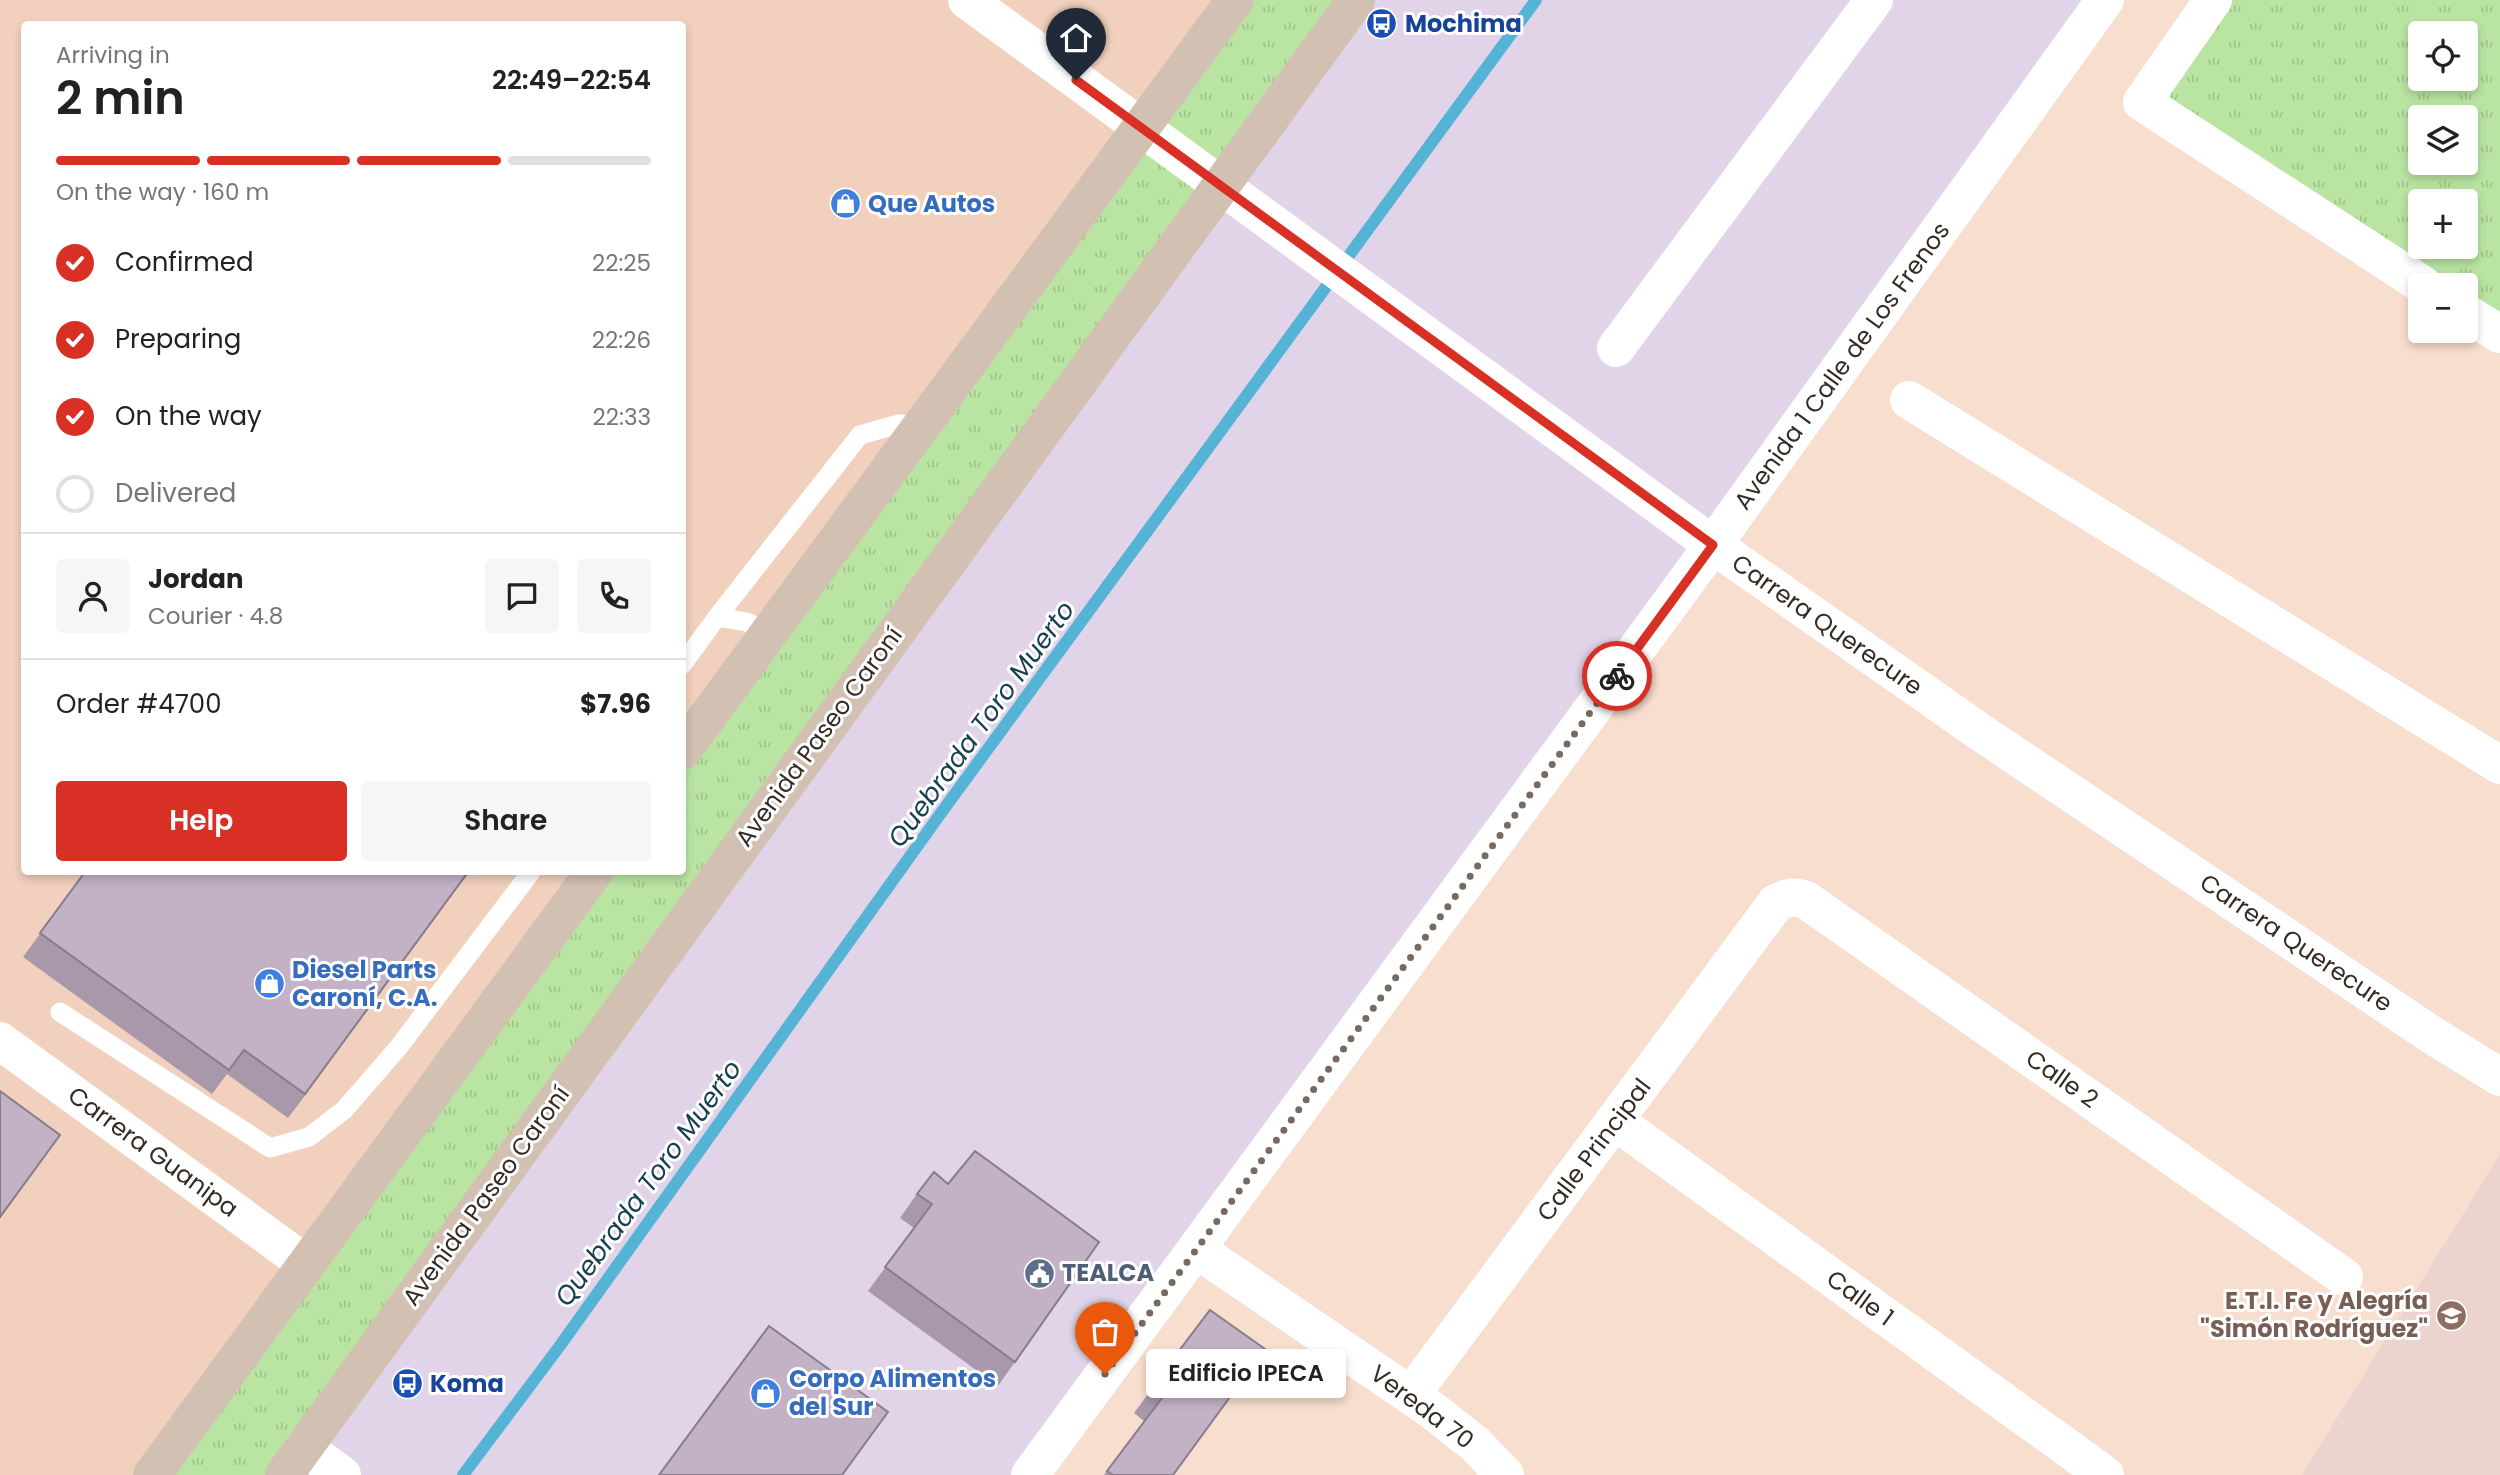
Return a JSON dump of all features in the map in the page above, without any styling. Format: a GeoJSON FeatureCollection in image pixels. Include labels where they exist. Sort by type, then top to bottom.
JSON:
{"type":"FeatureCollection","features":[{"type":"Feature","properties":{"kind":"street","name":"Carrera Querecure"},"geometry":{"type":"LineString","coordinates":[[967,0],[1713,545],[1983,734],[2500,1077]]}},
{"type":"Feature","properties":{"kind":"street"},"geometry":{"type":"LineString","coordinates":[[686,746],[1235,0]]}},
{"type":"Feature","properties":{"kind":"street","name":"Avenida Paseo Caroní"},"geometry":{"type":"LineString","coordinates":[[294,1461],[1356,0]]}},
{"type":"Feature","properties":{"kind":"street"},"geometry":{"type":"LineString","coordinates":[[1616,348],[1874,0]]}},
{"type":"Feature","properties":{"kind":"street","name":"Avenida 1 Calle de Los Frenos"},"geometry":{"type":"LineString","coordinates":[[1030,1475],[1713,545],[2105,0]]}},
{"type":"Feature","properties":{"kind":"street"},"geometry":{"type":"LineString","coordinates":[[2213,0],[2142,102],[2408,275]]}},
{"type":"Feature","properties":{"kind":"street"},"geometry":{"type":"LineString","coordinates":[[2478,320],[2500,334]]}},
{"type":"Feature","properties":{"kind":"street"},"geometry":{"type":"LineString","coordinates":[[1909,400],[2500,765]]}},
{"type":"Feature","properties":{"kind":"street"},"geometry":{"type":"LineString","coordinates":[[152,1475],[592,875]]}},
{"type":"Feature","properties":{"kind":"street","name":"Calle 2"},"geometry":{"type":"LineString","coordinates":[[1776,904],[1785,898],[1806,900],[2344,1277]]}},
{"type":"Feature","properties":{"kind":"street","name":"Calle Principal"},"geometry":{"type":"LineString","coordinates":[[1412,1395],[1776,904]]}},
{"type":"Feature","properties":{"kind":"street","name":"Carrera Guanipa"},"geometry":{"type":"LineString","coordinates":[[0,1041],[305,1263]]}},
{"type":"Feature","properties":{"kind":"street","name":"Calle 1"},"geometry":{"type":"LineString","coordinates":[[1615,1121],[2105,1475]]}},
{"type":"Feature","properties":{"kind":"street","name":"Vereda 70"},"geometry":{"type":"LineString","coordinates":[[1196,1249],[1412,1395],[1475,1444],[1505,1475]]}},
{"type":"Feature","properties":{"kind":"street"},"geometry":{"type":"LineString","coordinates":[[294,1461],[342,1475]]}},
{"type":"Feature","properties":{"kind":"lane"},"geometry":{"type":"LineString","coordinates":[[686,660],[860,435],[899,424],[922,426]]}},
{"type":"Feature","properties":{"kind":"lane"},"geometry":{"type":"LineString","coordinates":[[717,617],[747,622],[768,634]]}},
{"type":"Feature","properties":{"kind":"lane"},"geometry":{"type":"LineString","coordinates":[[60,1012],[270,1148],[309,1137],[344,1110],[398,1048],[529,875]]}},
{"type":"Feature","properties":{"kind":"shaded area"},"geometry":{"type":"Polygon","coordinates":[[[0,0],[1235,0],[686,747],[686,21],[21,21],[21,875],[592,875],[152,1475],[0,1475],[0,0]]]}},
{"type":"Feature","properties":{"kind":"shaded area"},"geometry":{"type":"Polygon","coordinates":[[[1356,0],[2105,0],[1030,1475],[284,1475],[1356,0]]]}},
{"type":"Feature","properties":{"kind":"shaded area","name":"E.T.I. Fe y Alegría \"Simón Rodríguez\""},"geometry":{"type":"Polygon","coordinates":[[[2500,1154],[2500,1475],[2302,1475],[2500,1154]]]}},
{"type":"Feature","properties":{"kind":"green space"},"geometry":{"type":"Polygon","coordinates":[[[1235,0],[1356,0],[284,1475],[152,1475],[592,875],[686,875],[686,747],[1235,0]]]}},
{"type":"Feature","properties":{"kind":"green space"},"geometry":{"type":"Polygon","coordinates":[[[2213,0],[2500,0],[2500,330],[2478,316],[2478,273],[2411,273],[2142,102],[2213,0]]]}},
{"type":"Feature","properties":{"kind":"building"},"geometry":{"type":"Polygon","coordinates":[[[83,875],[466,875],[305,1094],[244,1050],[229,1070],[40,933],[83,875]]]}},
{"type":"Feature","properties":{"kind":"building"},"geometry":{"type":"Polygon","coordinates":[[[0,1091],[60,1135],[0,1217],[0,1091]]]}},
{"type":"Feature","properties":{"kind":"building"},"geometry":{"type":"Polygon","coordinates":[[[975,1151],[1099,1242],[1015,1362],[885,1267],[932,1204],[917,1194],[934,1172],[948,1184],[975,1151]]]}},
{"type":"Feature","properties":{"kind":"building"},"geometry":{"type":"Polygon","coordinates":[[[1210,1310],[1265,1349],[1173,1475],[1113,1475],[1107,1471],[1162,1398],[1150,1389],[1210,1310]]]}},
{"type":"Feature","properties":{"kind":"building","name":"Corpo Alimentos del Sur"},"geometry":{"type":"Polygon","coordinates":[[[769,1326],[888,1412],[842,1475],[659,1475],[769,1326]]]}},
{"type":"Feature","properties":{"kind":"waterway","name":"Quebrada Toro Muerto"},"geometry":{"type":"LineString","coordinates":[[463,1475],[559,1347],[941,813],[1536,0]]}},
{"type":"Feature","properties":{"kind":"way so far"},"geometry":{"type":"LineString","coordinates":[[1105,1374],[1617,676]]}},
{"type":"Feature","properties":{"kind":"place","name":"Mochima"},"geometry":{"type":"Point","coordinates":[1382,24]}},
{"type":"Feature","properties":{"kind":"place","name":"Que Autos"},"geometry":{"type":"Point","coordinates":[845,204]}},
{"type":"Feature","properties":{"kind":"place","name":"Diesel Parts Caroní, C.A."},"geometry":{"type":"Point","coordinates":[269,984]}},
{"type":"Feature","properties":{"kind":"place","name":"TEALCA"},"geometry":{"type":"Point","coordinates":[1039,1273]}},
{"type":"Feature","properties":{"kind":"place","name":"E.T.I. Fe y Alegría \"Simón Rodríguez\""},"geometry":{"type":"Point","coordinates":[2451,1315]}},
{"type":"Feature","properties":{"kind":"place","name":"Edificio IPECA"},"geometry":{"type":"Point","coordinates":[1105,1374]}},
{"type":"Feature","properties":{"kind":"place","name":"Koma"},"geometry":{"type":"Point","coordinates":[407,1384]}},
{"type":"Feature","properties":{"kind":"place","name":"Corpo Alimentos del Sur"},"geometry":{"type":"Point","coordinates":[766,1393]}},
{"type":"Feature","properties":{"kind":"route"},"geometry":{"type":"LineString","coordinates":[[1076,80],[1713,545],[1617,676]]}}]}
